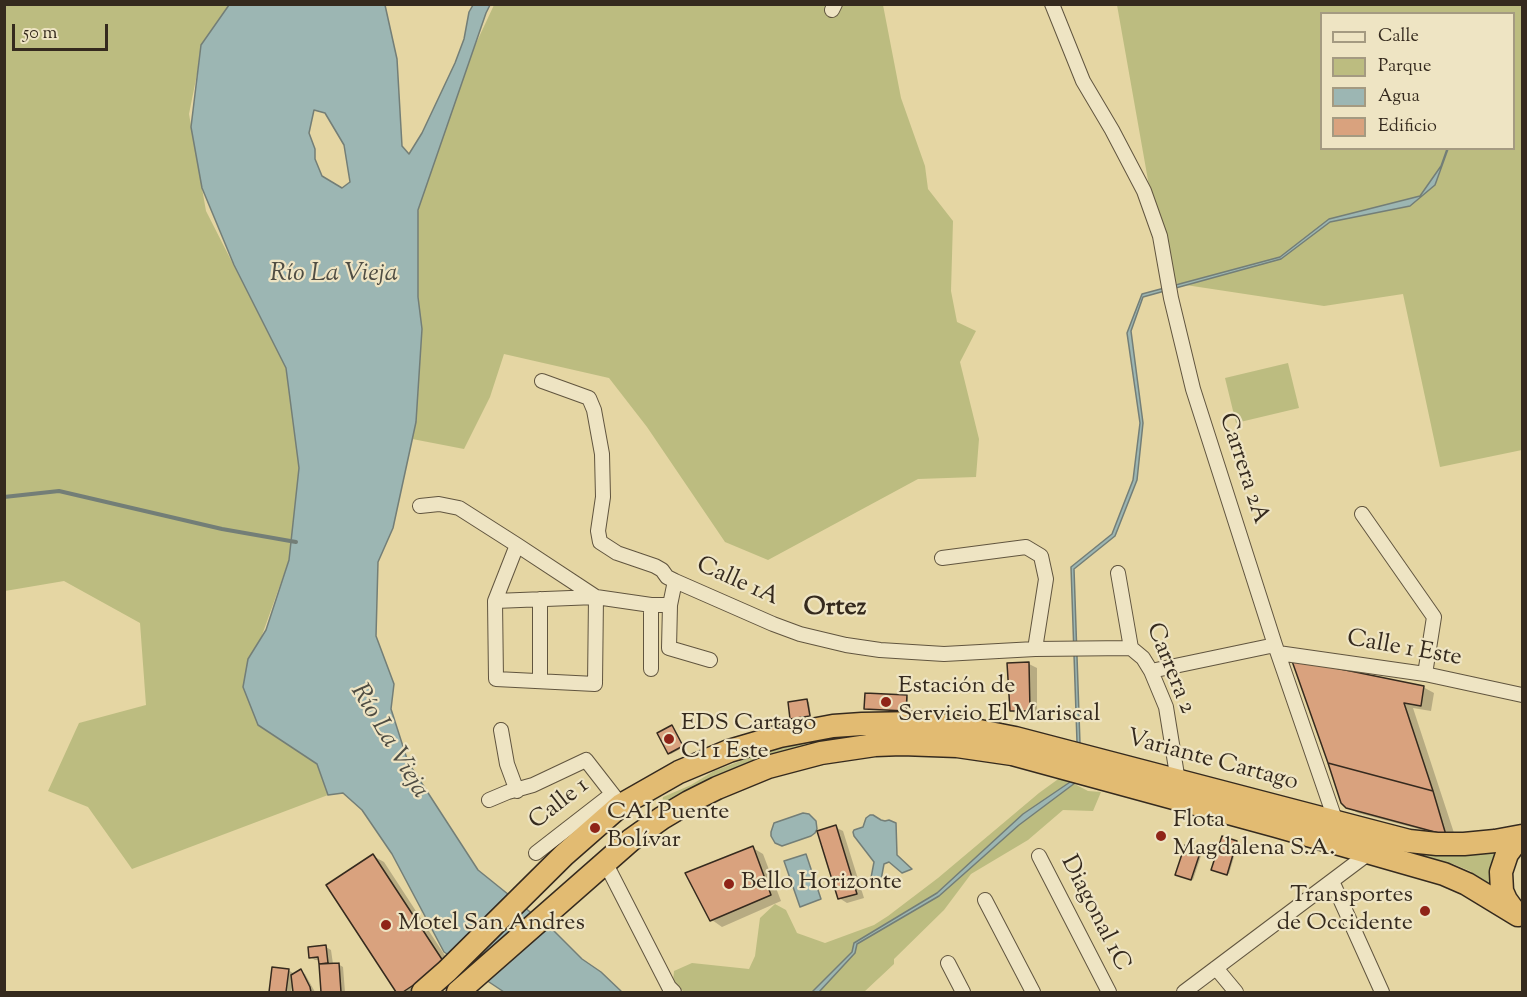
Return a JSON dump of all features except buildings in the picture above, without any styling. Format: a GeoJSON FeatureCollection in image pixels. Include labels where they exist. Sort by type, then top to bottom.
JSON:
{"type":"FeatureCollection","features":[{"type":"Feature","properties":{"kind":"highway","name":"Variante Cartago"},"geometry":{"type":"LineString","coordinates":[[423,993],[564,855],[617,799],[729,751],[780,736],[833,726],[919,723],[959,727],[1015,738],[1078,763],[1452,877],[1520,916]]}},
{"type":"Feature","properties":{"kind":"highway","name":"Variante Cartago"},"geometry":{"type":"LineString","coordinates":[[459,991],[631,840],[689,802],[742,777],[794,759],[848,748],[902,744],[957,746],[1078,763],[1178,781],[1409,841],[1464,844],[1522,837]]}},
{"type":"Feature","properties":{"kind":"highway"},"geometry":{"type":"LineString","coordinates":[[647,829],[644,823],[644,813],[650,801],[670,788],[679,772]]}},
{"type":"Feature","properties":{"kind":"highway"},"geometry":{"type":"LineString","coordinates":[[597,870],[602,849],[624,824],[625,814],[617,799]]}},
{"type":"Feature","properties":{"kind":"highway"},"geometry":{"type":"LineString","coordinates":[[1520,916],[1506,900],[1502,891],[1501,872],[1507,854],[1522,837]]}},
{"type":"Feature","properties":{"kind":"street","name":"Carrera 2A"},"geometry":{"type":"LineString","coordinates":[[1052,4],[1083,81],[1144,191],[1160,237],[1171,298],[1193,389],[1336,822]]}},
{"type":"Feature","properties":{"kind":"street","name":"Calle 1A"},"geometry":{"type":"LineString","coordinates":[[542,381],[589,398],[594,410],[602,454],[603,497],[598,531],[600,542],[617,553],[655,566],[667,577],[773,624],[800,634],[846,645],[880,650],[944,654],[1035,649],[1131,648]]}},
{"type":"Feature","properties":{"kind":"street"},"geometry":{"type":"LineString","coordinates":[[420,506],[439,504],[459,508],[596,597]]}},
{"type":"Feature","properties":{"kind":"street"},"geometry":{"type":"LineString","coordinates":[[1362,514],[1434,617],[1425,674]]}},
{"type":"Feature","properties":{"kind":"street"},"geometry":{"type":"LineString","coordinates":[[517,545],[495,601],[496,679],[595,684],[596,597]]}},
{"type":"Feature","properties":{"kind":"street"},"geometry":{"type":"LineString","coordinates":[[942,558],[1026,547],[1041,556],[1046,579],[1035,649]]}},
{"type":"Feature","properties":{"kind":"street","name":"Carrera 2"},"geometry":{"type":"LineString","coordinates":[[1118,573],[1131,648],[1143,658],[1151,671],[1166,707],[1178,781]]}},
{"type":"Feature","properties":{"kind":"street"},"geometry":{"type":"LineString","coordinates":[[675,580],[670,604],[669,648],[710,660]]}},
{"type":"Feature","properties":{"kind":"street"},"geometry":{"type":"LineString","coordinates":[[495,601],[596,597],[670,604]]}},
{"type":"Feature","properties":{"kind":"street"},"geometry":{"type":"LineString","coordinates":[[540,599],[540,681]]}},
{"type":"Feature","properties":{"kind":"street"},"geometry":{"type":"LineString","coordinates":[[651,604],[651,669]]}},
{"type":"Feature","properties":{"kind":"street"},"geometry":{"type":"LineString","coordinates":[[1151,671],[1277,649]]}},
{"type":"Feature","properties":{"kind":"street","name":"Calle 1 Este"},"geometry":{"type":"LineString","coordinates":[[1277,649],[1425,674],[1522,695]]}},
{"type":"Feature","properties":{"kind":"street"},"geometry":{"type":"LineString","coordinates":[[501,730],[507,764],[517,790]]}},
{"type":"Feature","properties":{"kind":"street"},"geometry":{"type":"LineString","coordinates":[[489,800],[586,760],[617,799]]}},
{"type":"Feature","properties":{"kind":"street","name":"Calle 1"},"geometry":{"type":"LineString","coordinates":[[536,853],[617,799]]}},
{"type":"Feature","properties":{"kind":"street"},"geometry":{"type":"LineString","coordinates":[[1184,993],[1369,853]]}},
{"type":"Feature","properties":{"kind":"street","name":"Diagonal 1C"},"geometry":{"type":"LineString","coordinates":[[1039,856],[1108,993]]}},
{"type":"Feature","properties":{"kind":"street"},"geometry":{"type":"LineString","coordinates":[[597,870],[674,993]]}},
{"type":"Feature","properties":{"kind":"street"},"geometry":{"type":"LineString","coordinates":[[1332,881],[1382,993]]}},
{"type":"Feature","properties":{"kind":"street"},"geometry":{"type":"LineString","coordinates":[[985,900],[1033,993]]}},
{"type":"Feature","properties":{"kind":"street"},"geometry":{"type":"LineString","coordinates":[[948,963],[963,993]]}},
{"type":"Feature","properties":{"kind":"street"},"geometry":{"type":"LineString","coordinates":[[1216,968],[1236,993]]}},
{"type":"Feature","properties":{"kind":"green space"},"geometry":{"type":"Polygon","coordinates":[[[5,5],[229,5],[201,45],[189,114],[206,211],[286,368],[299,468],[289,560],[261,638],[248,659],[258,725],[317,764],[328,795],[132,869],[88,807],[48,791],[79,723],[146,705],[140,623],[64,581],[5,591],[5,5]]]}},
{"type":"Feature","properties":{"kind":"green space"},"geometry":{"type":"Polygon","coordinates":[[[494,5],[883,5],[901,98],[925,166],[928,189],[953,221],[951,291],[957,322],[976,331],[960,362],[979,439],[976,477],[918,479],[768,560],[725,542],[647,427],[609,378],[504,354],[490,397],[464,449],[402,437],[408,265],[433,135],[494,5]]]}},
{"type":"Feature","properties":{"kind":"green space"},"geometry":{"type":"Polygon","coordinates":[[[1117,5],[1522,5],[1522,450],[1440,467],[1403,294],[1324,306],[1166,282],[1117,5]]]}},
{"type":"Feature","properties":{"kind":"green space"},"geometry":{"type":"Polygon","coordinates":[[[1288,363],[1299,408],[1236,423],[1225,378],[1288,363]]]}},
{"type":"Feature","properties":{"kind":"green space"},"geometry":{"type":"Polygon","coordinates":[[[910,731],[996,741],[1426,853],[1473,853],[1498,847],[1500,849],[1494,862],[1490,887],[1470,871],[1453,864],[1026,751],[972,740],[929,736],[867,738],[791,750],[727,776],[693,793],[672,808],[667,808],[662,803],[663,797],[691,785],[714,771],[759,754],[823,738],[910,731]]]}},
{"type":"Feature","properties":{"kind":"green space"},"geometry":{"type":"Polygon","coordinates":[[[1061,777],[1088,791],[1101,792],[1093,811],[1063,810],[1028,840],[971,874],[944,910],[894,959],[894,964],[864,992],[684,992],[673,981],[674,971],[692,963],[749,969],[755,956],[760,918],[775,904],[786,910],[797,933],[825,943],[874,925],[938,878],[1061,777]]]}},
{"type":"Feature","properties":{"kind":"water","name":"Río La Vieja"},"geometry":{"type":"Polygon","coordinates":[[[229,5],[385,5],[397,59],[402,146],[409,154],[422,133],[455,63],[464,39],[469,12],[473,5],[490,5],[418,210],[418,297],[422,329],[416,422],[393,528],[378,562],[376,636],[394,684],[391,709],[408,762],[478,870],[555,932],[582,959],[601,972],[622,992],[504,992],[444,952],[392,854],[362,810],[343,793],[328,795],[317,764],[258,725],[243,687],[248,659],[266,630],[289,560],[299,468],[286,368],[234,265],[202,188],[191,127],[201,45],[229,5]],[[314,110],[309,133],[322,176],[342,188],[350,182],[344,145],[325,113],[314,110]]]}},
{"type":"Feature","properties":{"kind":"water"},"geometry":{"type":"Polygon","coordinates":[[[1448,150],[1435,185],[1410,206],[1330,222],[1281,259],[1143,297],[1131,331],[1143,423],[1137,480],[1115,536],[1074,569],[1081,773],[1079,780],[1019,825],[939,896],[857,944],[855,953],[819,992],[812,992],[852,952],[854,943],[937,893],[1023,814],[1076,778],[1078,771],[1071,567],[1112,534],[1133,480],[1140,423],[1127,333],[1142,294],[1280,257],[1329,219],[1420,196],[1441,166],[1448,150]]]}},
{"type":"Feature","properties":{"kind":"water"},"geometry":{"type":"Polygon","coordinates":[[[803,813],[809,814],[816,821],[815,833],[782,846],[775,843],[771,836],[774,823],[803,813]]]}},
{"type":"Feature","properties":{"kind":"water"},"geometry":{"type":"Polygon","coordinates":[[[870,815],[896,823],[897,855],[912,869],[902,873],[889,862],[884,864],[881,880],[870,883],[874,862],[853,832],[863,827],[866,818],[870,815]]]}},
{"type":"Feature","properties":{"kind":"water"},"geometry":{"type":"Polygon","coordinates":[[[806,854],[821,899],[800,907],[784,861],[806,854]]]}},
{"type":"Feature","properties":{"kind":"waterway"},"geometry":{"type":"LineString","coordinates":[[4,497],[59,491],[222,529],[296,542]]}},
{"type":"Feature","properties":{"kind":"place","name":"Estación de Servicio El Mariscal"},"geometry":{"type":"Point","coordinates":[886,702]}},
{"type":"Feature","properties":{"kind":"place","name":"EDS Cartago Cl 1 Este"},"geometry":{"type":"Point","coordinates":[669,739]}},
{"type":"Feature","properties":{"kind":"place","name":"CAI Puente Bolívar"},"geometry":{"type":"Point","coordinates":[595,828]}},
{"type":"Feature","properties":{"kind":"place","name":"Flota Magdalena S.A."},"geometry":{"type":"Point","coordinates":[1161,836]}},
{"type":"Feature","properties":{"kind":"place","name":"Bello Horizonte"},"geometry":{"type":"Point","coordinates":[729,884]}},
{"type":"Feature","properties":{"kind":"place","name":"Transportes de Occidente"},"geometry":{"type":"Point","coordinates":[1425,911]}},
{"type":"Feature","properties":{"kind":"place","name":"Motel San Andres"},"geometry":{"type":"Point","coordinates":[386,925]}},
{"type":"Feature","properties":{"kind":"district","name":"Ortez"},"geometry":{"type":"Point","coordinates":[835,610]}}]}
